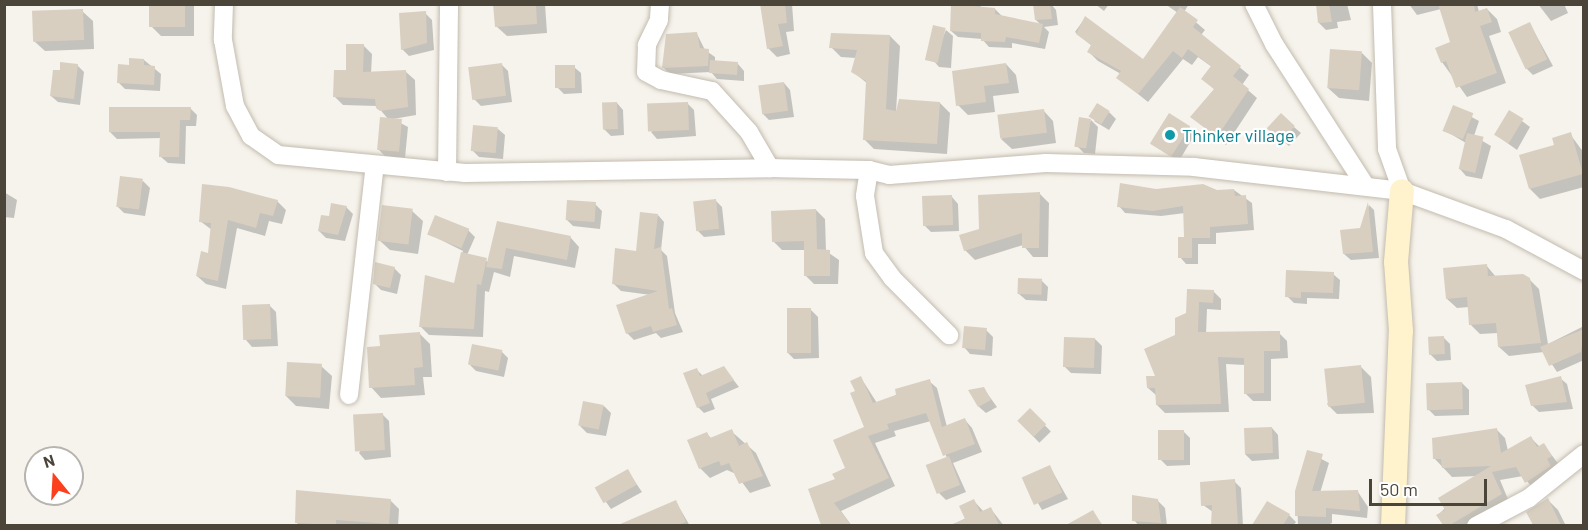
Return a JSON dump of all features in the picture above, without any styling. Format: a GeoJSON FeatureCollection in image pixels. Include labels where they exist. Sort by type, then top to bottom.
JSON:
{"type":"FeatureCollection","features":[{"type":"Feature","properties":{"kind":"street"},"geometry":{"type":"LineString","coordinates":[[225,4],[223,40],[235,106],[251,136],[278,155],[447,172],[770,168],[869,171],[889,175],[1046,163],[1194,167],[1402,191],[1506,229],[1584,271]]}},
{"type":"Feature","properties":{"kind":"street"},"geometry":{"type":"LineString","coordinates":[[447,172],[449,4]]}},
{"type":"Feature","properties":{"kind":"street"},"geometry":{"type":"LineString","coordinates":[[660,4],[660,20],[647,45],[646,72],[661,80],[712,91],[749,132],[770,168]]}},
{"type":"Feature","properties":{"kind":"street"},"geometry":{"type":"LineString","coordinates":[[1254,4],[1274,44],[1365,185]]}},
{"type":"Feature","properties":{"kind":"street"},"geometry":{"type":"LineString","coordinates":[[1383,4],[1387,149],[1402,191],[1396,262],[1401,331],[1393,525]]}},
{"type":"Feature","properties":{"kind":"street"},"geometry":{"type":"LineString","coordinates":[[349,395],[375,165]]}},
{"type":"Feature","properties":{"kind":"street"},"geometry":{"type":"LineString","coordinates":[[869,171],[865,196],[874,253],[892,278],[949,335]]}},
{"type":"Feature","properties":{"kind":"street"},"geometry":{"type":"LineString","coordinates":[[1476,525],[1529,498],[1584,454]]}},
{"type":"Feature","properties":{"kind":"building"},"geometry":{"type":"Polygon","coordinates":[[[149,4],[185,4],[185,27],[149,27],[149,4]]]}},
{"type":"Feature","properties":{"kind":"building"},"geometry":{"type":"Polygon","coordinates":[[[493,4],[536,4],[537,24],[495,27],[493,4]]]}},
{"type":"Feature","properties":{"kind":"building"},"geometry":{"type":"Polygon","coordinates":[[[760,4],[785,4],[787,23],[778,24],[783,46],[767,49],[760,4]]]}},
{"type":"Feature","properties":{"kind":"building"},"geometry":{"type":"Polygon","coordinates":[[[951,4],[995,8],[995,14],[1043,24],[1039,43],[1006,37],[1005,42],[981,41],[981,33],[950,31],[951,4]]]}},
{"type":"Feature","properties":{"kind":"building"},"geometry":{"type":"Polygon","coordinates":[[[1033,4],[1050,4],[1052,19],[1035,20],[1033,4]]]}},
{"type":"Feature","properties":{"kind":"building"},"geometry":{"type":"Polygon","coordinates":[[[1316,4],[1329,4],[1332,22],[1318,23],[1316,4]]]}},
{"type":"Feature","properties":{"kind":"building"},"geometry":{"type":"Polygon","coordinates":[[[1438,4],[1474,4],[1475,12],[1487,8],[1492,22],[1480,26],[1497,73],[1456,88],[1446,61],[1441,63],[1435,48],[1450,42],[1438,4]]]}},
{"type":"Feature","properties":{"kind":"building"},"geometry":{"type":"Polygon","coordinates":[[[1180,7],[1198,20],[1193,27],[1241,66],[1233,76],[1249,89],[1217,137],[1190,117],[1214,89],[1201,79],[1211,66],[1188,49],[1182,58],[1173,51],[1138,94],[1116,78],[1121,71],[1087,52],[1091,45],[1076,34],[1085,16],[1143,59],[1180,7]]]}},
{"type":"Feature","properties":{"kind":"building"},"geometry":{"type":"Polygon","coordinates":[[[83,9],[84,40],[33,42],[32,11],[83,9]]]}},
{"type":"Feature","properties":{"kind":"building"},"geometry":{"type":"Polygon","coordinates":[[[426,11],[427,43],[401,50],[399,13],[426,11]]]}},
{"type":"Feature","properties":{"kind":"building"},"geometry":{"type":"Polygon","coordinates":[[[1530,22],[1547,59],[1526,69],[1508,32],[1530,22]]]}},
{"type":"Feature","properties":{"kind":"building"},"geometry":{"type":"Polygon","coordinates":[[[933,25],[946,28],[938,63],[925,60],[933,25]]]}},
{"type":"Feature","properties":{"kind":"building"},"geometry":{"type":"Polygon","coordinates":[[[697,32],[700,48],[709,49],[708,66],[662,68],[666,34],[697,32]]]}},
{"type":"Feature","properties":{"kind":"building"},"geometry":{"type":"Polygon","coordinates":[[[831,33],[890,35],[886,109],[896,111],[899,99],[940,102],[937,144],[863,140],[866,81],[851,72],[857,50],[829,48],[831,33]]]}},
{"type":"Feature","properties":{"kind":"building"},"geometry":{"type":"Polygon","coordinates":[[[346,44],[364,44],[363,72],[406,70],[408,107],[380,111],[376,108],[375,99],[333,97],[334,70],[346,70],[346,44]]]}},
{"type":"Feature","properties":{"kind":"building"},"geometry":{"type":"Polygon","coordinates":[[[1330,49],[1362,51],[1359,90],[1327,88],[1330,49]]]}},
{"type":"Feature","properties":{"kind":"building"},"geometry":{"type":"Polygon","coordinates":[[[129,58],[144,59],[144,65],[155,66],[154,85],[117,83],[118,64],[129,65],[129,58]]]}},
{"type":"Feature","properties":{"kind":"building"},"geometry":{"type":"Polygon","coordinates":[[[710,60],[738,62],[737,75],[709,73],[710,60]]]}},
{"type":"Feature","properties":{"kind":"building"},"geometry":{"type":"Polygon","coordinates":[[[60,62],[78,64],[74,99],[50,96],[53,70],[60,70],[60,62]]]}},
{"type":"Feature","properties":{"kind":"building"},"geometry":{"type":"Polygon","coordinates":[[[502,63],[506,96],[472,100],[468,67],[502,63]]]}},
{"type":"Feature","properties":{"kind":"building"},"geometry":{"type":"Polygon","coordinates":[[[1006,63],[1009,83],[984,86],[986,102],[956,106],[952,71],[1006,63]]]}},
{"type":"Feature","properties":{"kind":"building"},"geometry":{"type":"Polygon","coordinates":[[[555,65],[575,65],[575,88],[555,88],[555,65]]]}},
{"type":"Feature","properties":{"kind":"building"},"geometry":{"type":"Polygon","coordinates":[[[784,82],[788,111],[762,114],[758,86],[784,82]]]}},
{"type":"Feature","properties":{"kind":"building"},"geometry":{"type":"Polygon","coordinates":[[[617,102],[618,129],[603,130],[602,103],[617,102]]]}},
{"type":"Feature","properties":{"kind":"building"},"geometry":{"type":"Polygon","coordinates":[[[688,102],[689,130],[648,131],[647,103],[688,102]]]}},
{"type":"Feature","properties":{"kind":"building"},"geometry":{"type":"Polygon","coordinates":[[[1097,103],[1110,111],[1101,125],[1089,117],[1097,103]]]}},
{"type":"Feature","properties":{"kind":"building"},"geometry":{"type":"Polygon","coordinates":[[[1453,105],[1473,113],[1463,139],[1443,131],[1453,105]]]}},
{"type":"Feature","properties":{"kind":"building"},"geometry":{"type":"Polygon","coordinates":[[[109,107],[191,107],[190,120],[180,120],[179,157],[159,157],[160,132],[109,132],[109,107]]]}},
{"type":"Feature","properties":{"kind":"building"},"geometry":{"type":"Polygon","coordinates":[[[1044,109],[1047,133],[1000,139],[997,115],[1044,109]]]}},
{"type":"Feature","properties":{"kind":"building"},"geometry":{"type":"Polygon","coordinates":[[[1509,110],[1524,119],[1509,144],[1494,135],[1509,110]]]}},
{"type":"Feature","properties":{"kind":"building","name":"Thinker village"},"geometry":{"type":"Polygon","coordinates":[[[1169,113],[1190,126],[1171,157],[1150,144],[1169,113]]]}},
{"type":"Feature","properties":{"kind":"building"},"geometry":{"type":"Polygon","coordinates":[[[1281,113],[1295,126],[1281,141],[1267,128],[1281,113]]]}},
{"type":"Feature","properties":{"kind":"building"},"geometry":{"type":"Polygon","coordinates":[[[380,117],[402,119],[399,152],[377,150],[380,117]]]}},
{"type":"Feature","properties":{"kind":"building"},"geometry":{"type":"Polygon","coordinates":[[[1079,117],[1091,119],[1086,149],[1074,147],[1079,117]]]}},
{"type":"Feature","properties":{"kind":"building"},"geometry":{"type":"Polygon","coordinates":[[[473,125],[498,127],[496,153],[471,151],[473,125]]]}},
{"type":"Feature","properties":{"kind":"building"},"geometry":{"type":"Polygon","coordinates":[[[1571,132],[1583,174],[1529,189],[1519,155],[1554,145],[1552,138],[1571,132]]]}},
{"type":"Feature","properties":{"kind":"building"},"geometry":{"type":"Polygon","coordinates":[[[1467,133],[1484,137],[1475,173],[1459,169],[1467,133]]]}},
{"type":"Feature","properties":{"kind":"building"},"geometry":{"type":"Polygon","coordinates":[[[120,176],[143,179],[139,210],[116,207],[120,176]]]}},
{"type":"Feature","properties":{"kind":"building"},"geometry":{"type":"Polygon","coordinates":[[[1120,183],[1156,189],[1203,184],[1217,190],[1234,189],[1235,196],[1246,195],[1248,224],[1210,227],[1210,238],[1192,238],[1192,258],[1178,258],[1178,237],[1184,237],[1183,206],[1153,211],[1117,207],[1120,183]]]}},
{"type":"Feature","properties":{"kind":"building"},"geometry":{"type":"Polygon","coordinates":[[[202,184],[229,187],[278,200],[273,216],[260,213],[256,228],[228,220],[218,281],[196,276],[201,251],[208,253],[211,223],[199,222],[202,184]]]}},
{"type":"Feature","properties":{"kind":"building"},"geometry":{"type":"Polygon","coordinates":[[[1040,192],[1039,248],[1022,248],[1022,233],[964,251],[959,235],[979,229],[978,195],[1040,192]]]}},
{"type":"Feature","properties":{"kind":"building"},"geometry":{"type":"Polygon","coordinates":[[[952,195],[953,225],[923,226],[922,196],[952,195]]]}},
{"type":"Feature","properties":{"kind":"building"},"geometry":{"type":"Polygon","coordinates":[[[716,199],[719,229],[696,231],[693,201],[716,199]]]}},
{"type":"Feature","properties":{"kind":"building"},"geometry":{"type":"Polygon","coordinates":[[[567,200],[596,202],[595,222],[566,220],[567,200]]]}},
{"type":"Feature","properties":{"kind":"building"},"geometry":{"type":"Polygon","coordinates":[[[1368,202],[1373,252],[1343,254],[1340,230],[1360,228],[1368,202]]]}},
{"type":"Feature","properties":{"kind":"building"},"geometry":{"type":"Polygon","coordinates":[[[331,203],[347,206],[338,235],[318,231],[321,215],[329,216],[331,203]]]}},
{"type":"Feature","properties":{"kind":"building"},"geometry":{"type":"Polygon","coordinates":[[[382,205],[413,209],[408,245],[378,241],[382,205]]]}},
{"type":"Feature","properties":{"kind":"building"},"geometry":{"type":"Polygon","coordinates":[[[816,209],[817,249],[830,250],[830,276],[804,276],[804,241],[772,242],[771,211],[816,209]]]}},
{"type":"Feature","properties":{"kind":"building"},"geometry":{"type":"Polygon","coordinates":[[[640,212],[658,214],[654,249],[661,247],[669,309],[672,308],[677,325],[653,332],[651,326],[626,334],[616,305],[658,291],[612,284],[615,248],[636,251],[640,212]]]}},
{"type":"Feature","properties":{"kind":"building"},"geometry":{"type":"Polygon","coordinates":[[[435,215],[469,229],[461,248],[427,234],[435,215]]]}},
{"type":"Feature","properties":{"kind":"building"},"geometry":{"type":"Polygon","coordinates":[[[497,221],[571,236],[567,260],[506,248],[502,269],[486,267],[497,221]]]}},
{"type":"Feature","properties":{"kind":"building"},"geometry":{"type":"Polygon","coordinates":[[[461,252],[487,258],[481,285],[477,284],[474,329],[419,327],[425,275],[454,283],[461,252]]]}},
{"type":"Feature","properties":{"kind":"building"},"geometry":{"type":"Polygon","coordinates":[[[375,262],[395,267],[390,288],[373,284],[375,262]]]}},
{"type":"Feature","properties":{"kind":"building"},"geometry":{"type":"Polygon","coordinates":[[[1487,264],[1488,276],[1523,274],[1530,278],[1541,343],[1498,347],[1496,323],[1469,325],[1467,297],[1446,299],[1443,268],[1487,264]]]}},
{"type":"Feature","properties":{"kind":"building"},"geometry":{"type":"Polygon","coordinates":[[[1286,270],[1334,272],[1333,293],[1301,292],[1301,298],[1285,297],[1286,270]]]}},
{"type":"Feature","properties":{"kind":"building"},"geometry":{"type":"Polygon","coordinates":[[[1018,278],[1042,279],[1041,295],[1017,294],[1018,278]]]}},
{"type":"Feature","properties":{"kind":"building"},"geometry":{"type":"Polygon","coordinates":[[[1187,289],[1214,290],[1213,303],[1199,302],[1198,332],[1280,331],[1280,351],[1264,351],[1264,393],[1244,394],[1244,358],[1218,357],[1221,404],[1156,405],[1155,388],[1147,388],[1146,376],[1155,376],[1144,349],[1175,335],[1175,318],[1186,313],[1187,289]]]}},
{"type":"Feature","properties":{"kind":"building"},"geometry":{"type":"Polygon","coordinates":[[[270,304],[271,339],[243,340],[242,305],[270,304]]]}},
{"type":"Feature","properties":{"kind":"building"},"geometry":{"type":"Polygon","coordinates":[[[787,308],[811,308],[811,353],[787,353],[787,308]]]}},
{"type":"Feature","properties":{"kind":"building"},"geometry":{"type":"Polygon","coordinates":[[[964,326],[987,328],[985,350],[962,348],[964,326]]]}},
{"type":"Feature","properties":{"kind":"building"},"geometry":{"type":"Polygon","coordinates":[[[1584,329],[1581,352],[1549,366],[1540,347],[1584,329]]]}},
{"type":"Feature","properties":{"kind":"building"},"geometry":{"type":"Polygon","coordinates":[[[420,332],[423,367],[414,368],[415,385],[369,388],[367,347],[380,346],[379,335],[420,332]]]}},
{"type":"Feature","properties":{"kind":"building"},"geometry":{"type":"Polygon","coordinates":[[[1444,336],[1445,354],[1429,355],[1428,337],[1444,336]]]}},
{"type":"Feature","properties":{"kind":"building"},"geometry":{"type":"Polygon","coordinates":[[[1064,337],[1095,338],[1094,368],[1063,367],[1064,337]]]}},
{"type":"Feature","properties":{"kind":"building"},"geometry":{"type":"Polygon","coordinates":[[[472,344],[502,350],[498,371],[468,365],[472,344]]]}},
{"type":"Feature","properties":{"kind":"building"},"geometry":{"type":"Polygon","coordinates":[[[287,362],[322,364],[320,398],[285,396],[287,362]]]}},
{"type":"Feature","properties":{"kind":"building"},"geometry":{"type":"Polygon","coordinates":[[[1361,365],[1365,403],[1328,407],[1324,369],[1361,365]]]}},
{"type":"Feature","properties":{"kind":"building"},"geometry":{"type":"Polygon","coordinates":[[[724,366],[734,380],[706,393],[710,403],[697,408],[683,373],[697,368],[700,376],[724,366]]]}},
{"type":"Feature","properties":{"kind":"building"},"geometry":{"type":"Polygon","coordinates":[[[861,376],[873,403],[896,395],[895,389],[930,379],[942,427],[965,418],[975,444],[943,456],[926,413],[887,424],[889,429],[868,436],[889,478],[834,503],[851,525],[821,525],[808,489],[835,479],[832,474],[845,468],[833,440],[864,427],[850,393],[855,391],[850,381],[861,376]]]}},
{"type":"Feature","properties":{"kind":"building"},"geometry":{"type":"Polygon","coordinates":[[[1561,376],[1567,402],[1531,406],[1525,385],[1561,376]]]}},
{"type":"Feature","properties":{"kind":"building"},"geometry":{"type":"Polygon","coordinates":[[[1462,382],[1463,409],[1427,410],[1426,383],[1462,382]]]}},
{"type":"Feature","properties":{"kind":"building"},"geometry":{"type":"Polygon","coordinates":[[[984,387],[991,400],[978,407],[968,390],[984,387]]]}},
{"type":"Feature","properties":{"kind":"building"},"geometry":{"type":"Polygon","coordinates":[[[583,401],[604,405],[599,430],[578,426],[583,401]]]}},
{"type":"Feature","properties":{"kind":"building"},"geometry":{"type":"Polygon","coordinates":[[[1030,408],[1046,424],[1034,437],[1017,421],[1030,408]]]}},
{"type":"Feature","properties":{"kind":"building"},"geometry":{"type":"Polygon","coordinates":[[[383,413],[385,450],[355,452],[353,415],[383,413]]]}},
{"type":"Feature","properties":{"kind":"building"},"geometry":{"type":"Polygon","coordinates":[[[1272,427],[1273,453],[1245,454],[1244,428],[1272,427]]]}},
{"type":"Feature","properties":{"kind":"building"},"geometry":{"type":"Polygon","coordinates":[[[1497,428],[1501,453],[1531,436],[1537,447],[1544,443],[1552,456],[1547,459],[1551,466],[1525,483],[1516,467],[1492,472],[1502,494],[1450,525],[1443,525],[1436,515],[1445,510],[1438,498],[1491,466],[1442,468],[1441,459],[1433,459],[1432,438],[1497,428]]]}},
{"type":"Feature","properties":{"kind":"building"},"geometry":{"type":"Polygon","coordinates":[[[732,429],[739,446],[747,442],[763,476],[739,484],[729,463],[721,466],[719,461],[699,469],[687,440],[707,432],[710,438],[732,429]]]}},
{"type":"Feature","properties":{"kind":"building"},"geometry":{"type":"Polygon","coordinates":[[[1158,430],[1184,430],[1184,460],[1158,460],[1158,430]]]}},
{"type":"Feature","properties":{"kind":"building"},"geometry":{"type":"Polygon","coordinates":[[[1307,450],[1323,454],[1312,491],[1358,490],[1360,511],[1326,508],[1326,517],[1295,516],[1295,491],[1307,450]]]}},
{"type":"Feature","properties":{"kind":"building"},"geometry":{"type":"Polygon","coordinates":[[[949,456],[960,485],[937,494],[926,465],[949,456]]]}},
{"type":"Feature","properties":{"kind":"building"},"geometry":{"type":"Polygon","coordinates":[[[1050,465],[1062,492],[1034,505],[1022,478],[1050,465]]]}},
{"type":"Feature","properties":{"kind":"building"},"geometry":{"type":"Polygon","coordinates":[[[628,469],[637,485],[603,503],[595,487],[628,469]]]}},
{"type":"Feature","properties":{"kind":"building"},"geometry":{"type":"Polygon","coordinates":[[[1235,479],[1238,525],[1211,525],[1212,505],[1201,506],[1200,482],[1235,479]]]}},
{"type":"Feature","properties":{"kind":"building"},"geometry":{"type":"Polygon","coordinates":[[[296,490],[391,499],[389,524],[336,520],[336,525],[295,523],[296,490]]]}},
{"type":"Feature","properties":{"kind":"building"},"geometry":{"type":"Polygon","coordinates":[[[1132,495],[1158,499],[1161,523],[1132,521],[1132,495]]]}},
{"type":"Feature","properties":{"kind":"building"},"geometry":{"type":"Polygon","coordinates":[[[1548,498],[1561,525],[1533,525],[1526,512],[1548,498]]]}},
{"type":"Feature","properties":{"kind":"building"},"geometry":{"type":"Polygon","coordinates":[[[974,499],[980,512],[991,507],[999,525],[950,525],[965,519],[959,506],[974,499]]]}},
{"type":"Feature","properties":{"kind":"building"},"geometry":{"type":"Polygon","coordinates":[[[676,500],[686,522],[677,525],[618,525],[676,500]]]}},
{"type":"Feature","properties":{"kind":"building"},"geometry":{"type":"Polygon","coordinates":[[[1267,501],[1290,514],[1283,525],[1252,525],[1267,501]]]}},
{"type":"Feature","properties":{"kind":"building"},"geometry":{"type":"Polygon","coordinates":[[[1093,510],[1102,525],[1066,525],[1093,510]]]}},
{"type":"Feature","properties":{"kind":"place","name":"Thinker village"},"geometry":{"type":"Point","coordinates":[1170,135]}}]}
